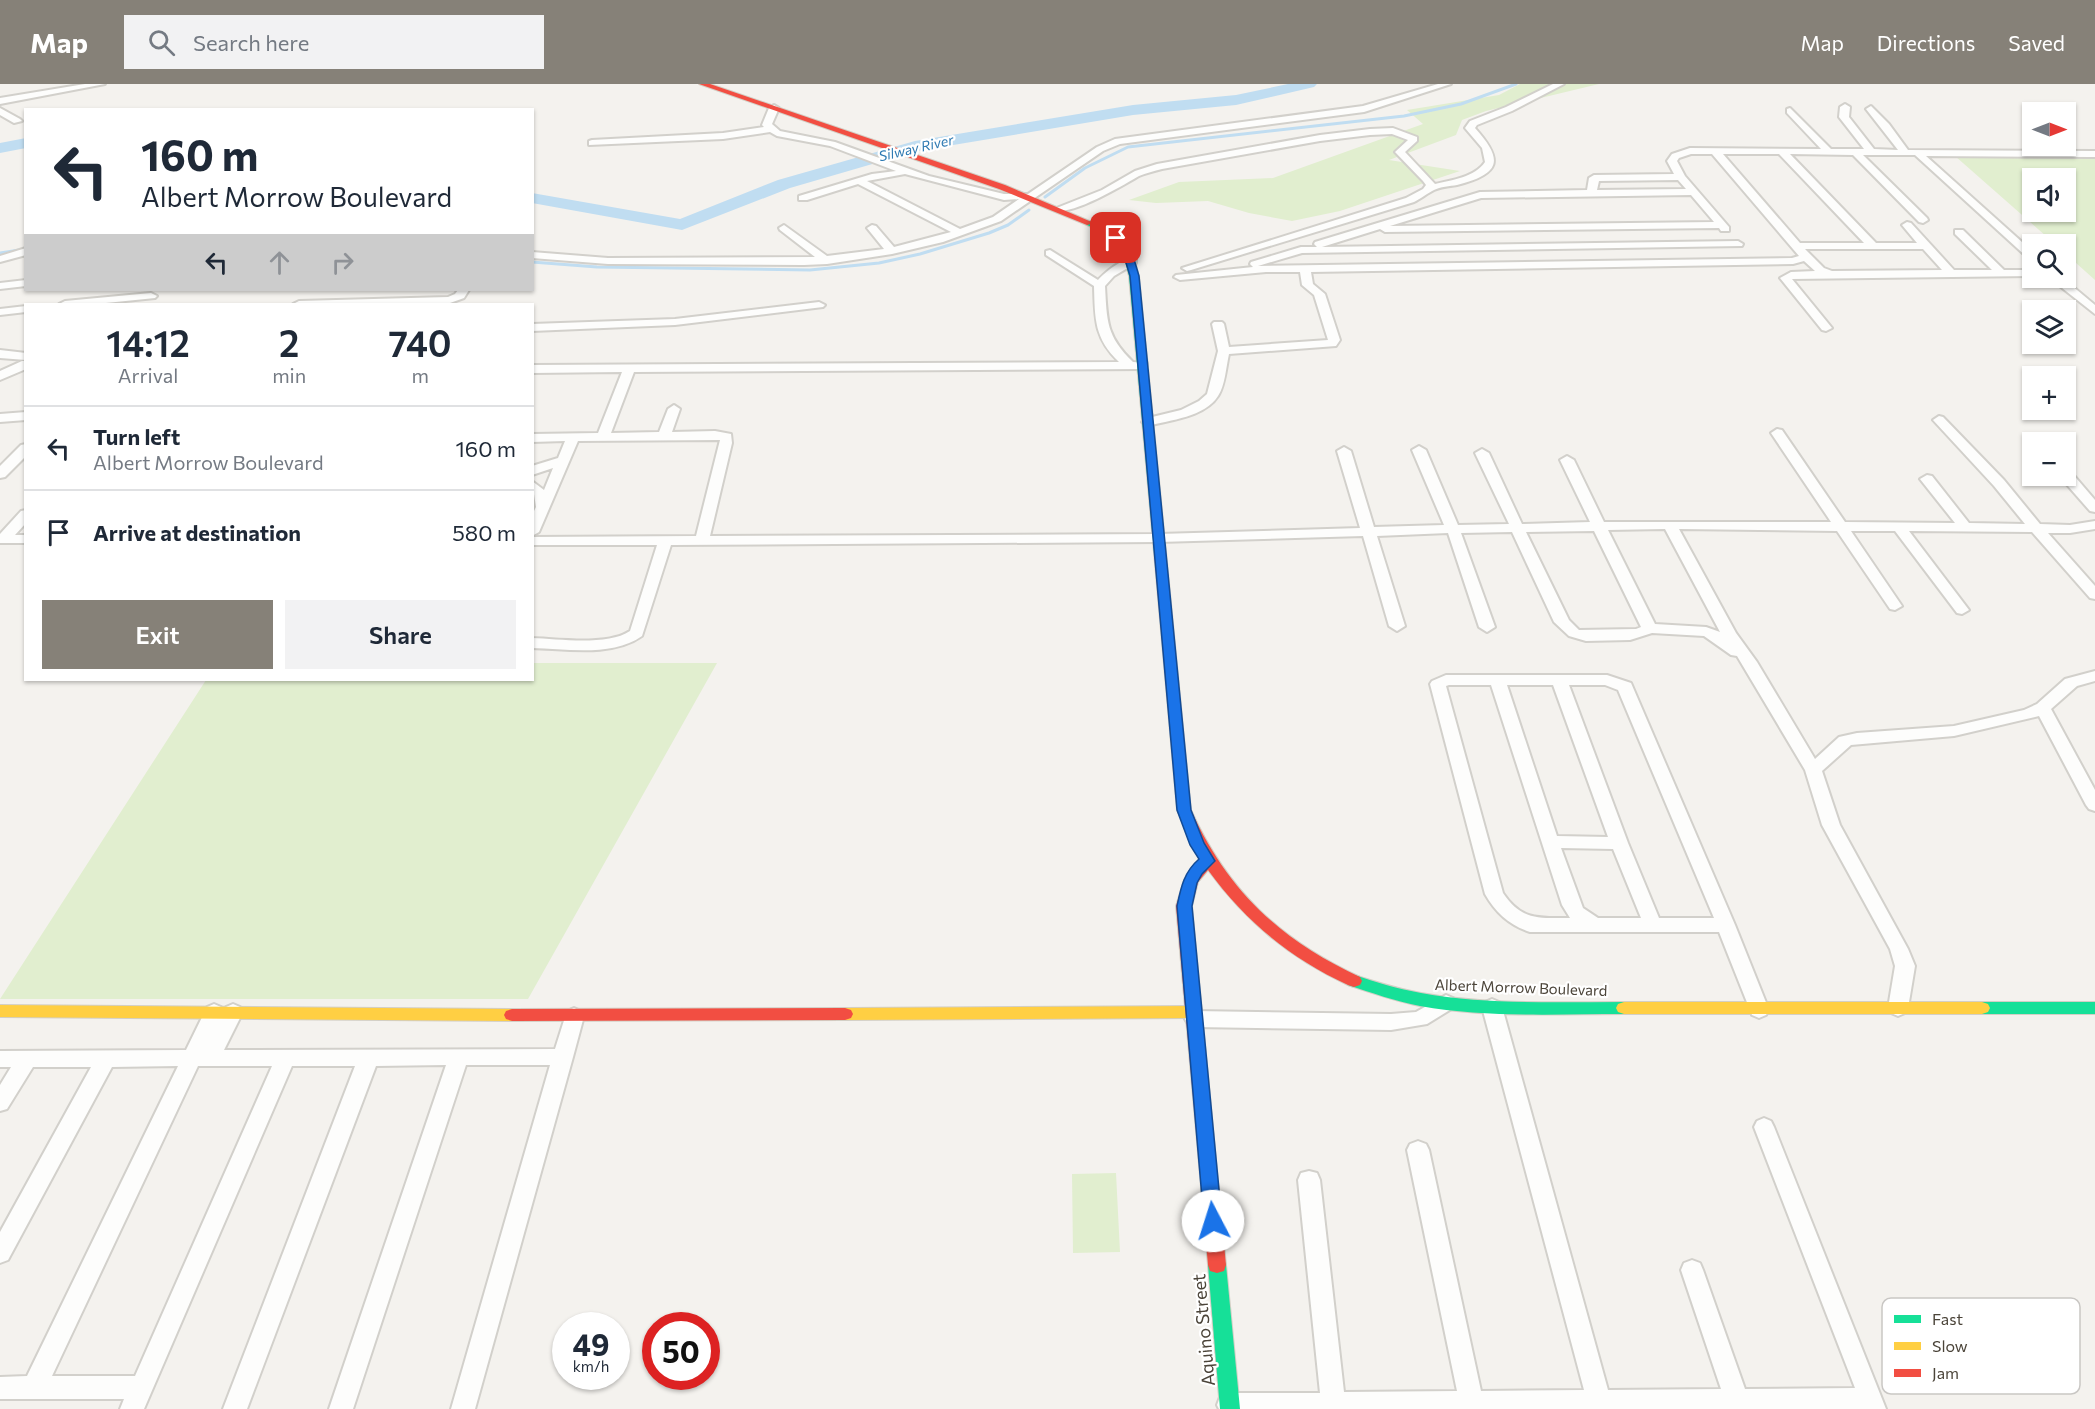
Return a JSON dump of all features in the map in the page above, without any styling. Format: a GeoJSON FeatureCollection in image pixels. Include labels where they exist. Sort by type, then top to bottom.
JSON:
{"type":"FeatureCollection","features":[{"type":"Feature","properties":{"kind":"main road","name":"Albert Morrow Boulevard"},"geometry":{"type":"LineString","coordinates":[[703,84],[826,125],[1059,209],[1101,228],[1116,238],[1126,249],[1131,261],[1137,366],[1148,422],[1184,810],[1197,845],[1208,861],[1262,921],[1289,944],[1322,967],[1380,990],[1408,998],[1492,1006],[1759,1010],[2095,1008]]}},
{"type":"Feature","properties":{"kind":"main road","name":"Aquino Street"},"geometry":{"type":"LineString","coordinates":[[1208,861],[1196,870],[1189,883],[1184,906],[1229,1407]]}},
{"type":"Feature","properties":{"kind":"main road"},"geometry":{"type":"LineString","coordinates":[[0,1011],[574,1016],[1194,1016]]}},
{"type":"Feature","properties":{"kind":"street"},"geometry":{"type":"LineString","coordinates":[[0,101],[101,84]]}},
{"type":"Feature","properties":{"kind":"street"},"geometry":{"type":"LineString","coordinates":[[534,255],[609,261],[740,263],[827,261],[892,251],[960,233],[997,219],[1100,149],[1118,141],[1364,109],[1447,84]]}},
{"type":"Feature","properties":{"kind":"street"},"geometry":{"type":"LineString","coordinates":[[1560,84],[1509,109],[1473,123],[1470,128],[1490,154],[1491,163],[1489,168],[1472,177],[1430,188],[1410,200],[1176,275],[1235,270],[1808,260]]}},
{"type":"Feature","properties":{"kind":"street"},"geometry":{"type":"LineString","coordinates":[[1845,107],[1844,117],[1870,151]]}},
{"type":"Feature","properties":{"kind":"street"},"geometry":{"type":"LineString","coordinates":[[769,129],[767,122],[774,108]]}},
{"type":"Feature","properties":{"kind":"street"},"geometry":{"type":"LineString","coordinates":[[1870,109],[1905,152]]}},
{"type":"Feature","properties":{"kind":"street"},"geometry":{"type":"LineString","coordinates":[[0,111],[17,122]]}},
{"type":"Feature","properties":{"kind":"street"},"geometry":{"type":"LineString","coordinates":[[1790,111],[1827,150]]}},
{"type":"Feature","properties":{"kind":"street"},"geometry":{"type":"LineString","coordinates":[[592,144],[731,135],[769,129],[783,135],[841,147],[902,171],[1004,197],[1027,197]]}},
{"type":"Feature","properties":{"kind":"street"},"geometry":{"type":"LineString","coordinates":[[1059,209],[1106,192],[1138,172],[1154,168],[1320,138],[1382,131],[1393,131],[1412,137],[1413,142],[1400,152],[1422,173],[1430,188]]}},
{"type":"Feature","properties":{"kind":"street"},"geometry":{"type":"LineString","coordinates":[[1752,262],[1674,167],[1672,159],[1678,154],[1690,151],[1827,150],[2095,154]]}},
{"type":"Feature","properties":{"kind":"street"},"geometry":{"type":"LineString","coordinates":[[1715,151],[1808,260],[1831,274]]}},
{"type":"Feature","properties":{"kind":"street"},"geometry":{"type":"LineString","coordinates":[[1781,151],[1873,246]]}},
{"type":"Feature","properties":{"kind":"street"},"geometry":{"type":"LineString","coordinates":[[1854,151],[1923,220]]}},
{"type":"Feature","properties":{"kind":"street"},"geometry":{"type":"LineString","coordinates":[[1918,153],[2022,247]]}},
{"type":"Feature","properties":{"kind":"street"},"geometry":{"type":"LineString","coordinates":[[1614,166],[1611,172],[1622,177]]}},
{"type":"Feature","properties":{"kind":"street"},"geometry":{"type":"LineString","coordinates":[[1629,166],[1674,167]]}},
{"type":"Feature","properties":{"kind":"street"},"geometry":{"type":"LineString","coordinates":[[803,198],[902,171]]}},
{"type":"Feature","properties":{"kind":"street"},"geometry":{"type":"LineString","coordinates":[[1592,194],[1594,178],[1681,177]]}},
{"type":"Feature","properties":{"kind":"street"},"geometry":{"type":"LineString","coordinates":[[859,181],[960,233]]}},
{"type":"Feature","properties":{"kind":"street"},"geometry":{"type":"LineString","coordinates":[[1235,270],[1480,195],[1693,192]]}},
{"type":"Feature","properties":{"kind":"street"},"geometry":{"type":"LineString","coordinates":[[1366,229],[1722,225]]}},
{"type":"Feature","properties":{"kind":"street"},"geometry":{"type":"LineString","coordinates":[[1907,225],[1950,272]]}},
{"type":"Feature","properties":{"kind":"street"},"geometry":{"type":"LineString","coordinates":[[784,228],[827,261]]}},
{"type":"Feature","properties":{"kind":"street"},"geometry":{"type":"LineString","coordinates":[[872,228],[892,251]]}},
{"type":"Feature","properties":{"kind":"street"},"geometry":{"type":"LineString","coordinates":[[1512,228],[1534,265]]}},
{"type":"Feature","properties":{"kind":"street"},"geometry":{"type":"LineString","coordinates":[[1959,232],[2000,272]]}},
{"type":"Feature","properties":{"kind":"street"},"geometry":{"type":"LineString","coordinates":[[1301,250],[1738,244]]}},
{"type":"Feature","properties":{"kind":"street"},"geometry":{"type":"LineString","coordinates":[[0,249],[24,245]]}},
{"type":"Feature","properties":{"kind":"street"},"geometry":{"type":"LineString","coordinates":[[1313,246],[1325,250]]}},
{"type":"Feature","properties":{"kind":"street"},"geometry":{"type":"LineString","coordinates":[[1796,246],[1925,246]]}},
{"type":"Feature","properties":{"kind":"street"},"geometry":{"type":"LineString","coordinates":[[0,259],[24,252]]}},
{"type":"Feature","properties":{"kind":"street"},"geometry":{"type":"LineString","coordinates":[[1050,253],[1099,285]]}},
{"type":"Feature","properties":{"kind":"street"},"geometry":{"type":"LineString","coordinates":[[1131,261],[1110,274],[1099,285],[1103,336],[1109,346],[1137,366]]}},
{"type":"Feature","properties":{"kind":"street"},"geometry":{"type":"LineString","coordinates":[[1224,351],[1332,343],[1334,340],[1319,294],[1308,285],[1305,269]]}},
{"type":"Feature","properties":{"kind":"street"},"geometry":{"type":"LineString","coordinates":[[1826,328],[1786,278],[1791,275],[1831,274],[2022,273]]}},
{"type":"Feature","properties":{"kind":"street"},"geometry":{"type":"LineString","coordinates":[[0,286],[23,289]]}},
{"type":"Feature","properties":{"kind":"street"},"geometry":{"type":"LineString","coordinates":[[2068,288],[2095,311]]}},
{"type":"Feature","properties":{"kind":"street"},"geometry":{"type":"LineString","coordinates":[[56,303],[67,291]]}},
{"type":"Feature","properties":{"kind":"street"},"geometry":{"type":"LineString","coordinates":[[123,299],[130,291]]}},
{"type":"Feature","properties":{"kind":"street"},"geometry":{"type":"LineString","coordinates":[[337,303],[450,300],[460,296],[462,291]]}},
{"type":"Feature","properties":{"kind":"street"},"geometry":{"type":"LineString","coordinates":[[76,303],[123,299],[154,293]]}},
{"type":"Feature","properties":{"kind":"street"},"geometry":{"type":"LineString","coordinates":[[141,303],[154,293]]}},
{"type":"Feature","properties":{"kind":"street"},"geometry":{"type":"LineString","coordinates":[[534,328],[675,322],[819,305]]}},
{"type":"Feature","properties":{"kind":"street"},"geometry":{"type":"LineString","coordinates":[[0,312],[24,309]]}},
{"type":"Feature","properties":{"kind":"street"},"geometry":{"type":"LineString","coordinates":[[1148,422],[1185,413],[1203,404],[1213,395],[1224,351],[1218,324]]}},
{"type":"Feature","properties":{"kind":"street"},"geometry":{"type":"LineString","coordinates":[[0,354],[24,356]]}},
{"type":"Feature","properties":{"kind":"street"},"geometry":{"type":"LineString","coordinates":[[534,369],[1137,366]]}},
{"type":"Feature","properties":{"kind":"street"},"geometry":{"type":"LineString","coordinates":[[0,376],[22,367]]}},
{"type":"Feature","properties":{"kind":"street"},"geometry":{"type":"LineString","coordinates":[[603,438],[630,368]]}},
{"type":"Feature","properties":{"kind":"street"},"geometry":{"type":"LineString","coordinates":[[664,436],[674,409]]}},
{"type":"Feature","properties":{"kind":"street"},"geometry":{"type":"LineString","coordinates":[[0,418],[24,416]]}},
{"type":"Feature","properties":{"kind":"street"},"geometry":{"type":"LineString","coordinates":[[1939,420],[1992,475],[2095,595]]}},
{"type":"Feature","properties":{"kind":"street"},"geometry":{"type":"LineString","coordinates":[[1777,433],[1895,606]]}},
{"type":"Feature","properties":{"kind":"street"},"geometry":{"type":"LineString","coordinates":[[534,438],[715,435],[727,439],[702,539]]}},
{"type":"Feature","properties":{"kind":"street"},"geometry":{"type":"LineString","coordinates":[[538,505],[564,460],[573,438]]}},
{"type":"Feature","properties":{"kind":"street"},"geometry":{"type":"LineString","coordinates":[[0,474],[24,449]]}},
{"type":"Feature","properties":{"kind":"street"},"geometry":{"type":"LineString","coordinates":[[1419,450],[1453,529],[1486,627]]}},
{"type":"Feature","properties":{"kind":"street"},"geometry":{"type":"LineString","coordinates":[[1344,451],[1397,626]]}},
{"type":"Feature","properties":{"kind":"street"},"geometry":{"type":"LineString","coordinates":[[1482,453],[1562,621],[1574,633],[1586,636],[1614,636],[1641,633],[1649,628],[1706,632],[1715,636],[1749,662]]}},
{"type":"Feature","properties":{"kind":"street"},"geometry":{"type":"LineString","coordinates":[[534,470],[564,460]]}},
{"type":"Feature","properties":{"kind":"street"},"geometry":{"type":"LineString","coordinates":[[1567,460],[1649,628]]}},
{"type":"Feature","properties":{"kind":"street"},"geometry":{"type":"LineString","coordinates":[[1927,479],[1965,527]]}},
{"type":"Feature","properties":{"kind":"street"},"geometry":{"type":"LineString","coordinates":[[2076,486],[2095,508]]}},
{"type":"Feature","properties":{"kind":"street"},"geometry":{"type":"LineString","coordinates":[[534,487],[540,494],[534,523]]}},
{"type":"Feature","properties":{"kind":"street"},"geometry":{"type":"LineString","coordinates":[[2,539],[24,516]]}},
{"type":"Feature","properties":{"kind":"street"},"geometry":{"type":"LineString","coordinates":[[534,541],[1159,538],[1517,527],[1670,525],[2070,529],[2092,522]]}},
{"type":"Feature","properties":{"kind":"street"},"geometry":{"type":"LineString","coordinates":[[1670,525],[1729,634],[1749,662],[1813,770],[1831,825],[1885,924],[1905,966],[1898,1008]]}},
{"type":"Feature","properties":{"kind":"street"},"geometry":{"type":"LineString","coordinates":[[1899,527],[1962,610]]}},
{"type":"Feature","properties":{"kind":"street"},"geometry":{"type":"LineString","coordinates":[[2,539],[24,539]]}},
{"type":"Feature","properties":{"kind":"street"},"geometry":{"type":"LineString","coordinates":[[534,643],[619,643],[632,638],[637,633],[665,540]]}},
{"type":"Feature","properties":{"kind":"street"},"geometry":{"type":"LineString","coordinates":[[1813,770],[1845,741],[1857,738],[1954,732],[2029,714],[2043,708],[2071,682],[2095,676]]}},
{"type":"Feature","properties":{"kind":"street"},"geometry":{"type":"LineString","coordinates":[[1726,925],[1530,925],[1512,917],[1503,909],[1494,894],[1438,684],[1446,680],[1607,680],[1625,687],[1726,925],[1759,1010]]}},
{"type":"Feature","properties":{"kind":"street"},"geometry":{"type":"LineString","coordinates":[[1497,680],[1571,905],[1576,913],[1594,925]]}},
{"type":"Feature","properties":{"kind":"street"},"geometry":{"type":"LineString","coordinates":[[1559,680],[1619,843],[1653,926]]}},
{"type":"Feature","properties":{"kind":"street"},"geometry":{"type":"LineString","coordinates":[[2043,708],[2059,742],[2095,805]]}},
{"type":"Feature","properties":{"kind":"street"},"geometry":{"type":"LineString","coordinates":[[1550,842],[1619,843]]}},
{"type":"Feature","properties":{"kind":"street"},"geometry":{"type":"LineString","coordinates":[[1194,1016],[1391,1022],[1420,1019],[1446,1003]]}},
{"type":"Feature","properties":{"kind":"street"},"geometry":{"type":"LineString","coordinates":[[1492,1006],[1599,1402]]}},
{"type":"Feature","properties":{"kind":"street"},"geometry":{"type":"LineString","coordinates":[[34,1388],[223,1012]]}},
{"type":"Feature","properties":{"kind":"street"},"geometry":{"type":"LineString","coordinates":[[463,1409],[574,1016]]}},
{"type":"Feature","properties":{"kind":"street"},"geometry":{"type":"LineString","coordinates":[[0,1059],[563,1057]]}},
{"type":"Feature","properties":{"kind":"street"},"geometry":{"type":"LineString","coordinates":[[0,1103],[27,1059]]}},
{"type":"Feature","properties":{"kind":"street"},"geometry":{"type":"LineString","coordinates":[[0,1253],[106,1059]]}},
{"type":"Feature","properties":{"kind":"street"},"geometry":{"type":"LineString","coordinates":[[0,1388],[34,1388],[137,1398],[285,1059]]}},
{"type":"Feature","properties":{"kind":"street"},"geometry":{"type":"LineString","coordinates":[[234,1409],[368,1059]]}},
{"type":"Feature","properties":{"kind":"street"},"geometry":{"type":"LineString","coordinates":[[340,1409],[458,1059]]}},
{"type":"Feature","properties":{"kind":"street"},"geometry":{"type":"LineString","coordinates":[[1229,1407],[1470,1401],[1737,1401],[1874,1404],[1764,1126]]}},
{"type":"Feature","properties":{"kind":"street"},"geometry":{"type":"LineString","coordinates":[[1418,1150],[1470,1401]]}},
{"type":"Feature","properties":{"kind":"street"},"geometry":{"type":"LineString","coordinates":[[1309,1180],[1334,1406]]}},
{"type":"Feature","properties":{"kind":"street"},"geometry":{"type":"LineString","coordinates":[[1692,1270],[1737,1401]]}},
{"type":"Feature","properties":{"kind":"green space"},"geometry":{"type":"Polygon","coordinates":[[[1520,84],[1599,84],[1486,111],[1462,120],[1456,135],[1389,160],[1460,171],[1340,211],[1292,221],[1249,213],[1208,201],[1156,203],[1129,200],[1179,182],[1273,178],[1423,124],[1407,110],[1499,95],[1520,84]]]}},
{"type":"Feature","properties":{"kind":"green space"},"geometry":{"type":"Polygon","coordinates":[[[1955,156],[2095,156],[2095,280],[2076,263],[2076,234],[2044,234],[2030,222],[2076,222],[2076,168],[2022,168],[2022,215],[1955,156]]]}},
{"type":"Feature","properties":{"kind":"green space"},"geometry":{"type":"Polygon","coordinates":[[[534,663],[717,663],[528,999],[0,999],[205,681],[534,681],[534,663]]]}},
{"type":"Feature","properties":{"kind":"green space"},"geometry":{"type":"Polygon","coordinates":[[[1116,1173],[1120,1252],[1073,1253],[1072,1174],[1116,1173]]]}},
{"type":"Feature","properties":{"kind":"waterway","name":"Silway River"},"geometry":{"type":"LineString","coordinates":[[534,198],[682,225],[784,184],[915,146],[1133,110],[1236,100],[1309,84]]}},
{"type":"Feature","properties":{"kind":"waterway"},"geometry":{"type":"LineString","coordinates":[[1045,197],[1085,168],[1128,147],[1404,116],[1461,104],[1516,84]]}},
{"type":"Feature","properties":{"kind":"waterway","name":"Silway River"},"geometry":{"type":"LineString","coordinates":[[0,148],[24,143]]}},
{"type":"Feature","properties":{"kind":"waterway"},"geometry":{"type":"LineString","coordinates":[[534,262],[597,267],[810,270],[879,263],[920,254],[989,233],[1008,225],[1029,210]]}},
{"type":"Feature","properties":{"kind":"waterway"},"geometry":{"type":"LineString","coordinates":[[0,253],[24,249]]}},
{"type":"Feature","properties":{"kind":"traffic: fast"},"geometry":{"type":"LineString","coordinates":[[1090,223],[1101,228],[1126,249],[1134,276],[1160,552]]}},
{"type":"Feature","properties":{"kind":"traffic: fast"},"geometry":{"type":"LineString","coordinates":[[1354,981],[1387,992],[1454,1004],[1522,1008],[1624,1008]]}},
{"type":"Feature","properties":{"kind":"traffic: fast"},"geometry":{"type":"LineString","coordinates":[[1982,1008],[2095,1008]]}},
{"type":"Feature","properties":{"kind":"traffic: fast"},"geometry":{"type":"LineString","coordinates":[[1217,1265],[1230,1409]]}},
{"type":"Feature","properties":{"kind":"traffic: slow"},"geometry":{"type":"LineString","coordinates":[[1624,1008],[1982,1008]]}},
{"type":"Feature","properties":{"kind":"traffic: slow"},"geometry":{"type":"LineString","coordinates":[[0,1011],[512,1015]]}},
{"type":"Feature","properties":{"kind":"traffic: slow"},"geometry":{"type":"LineString","coordinates":[[845,1014],[1194,1012]]}},
{"type":"Feature","properties":{"kind":"traffic: jam"},"geometry":{"type":"LineString","coordinates":[[703,84],[1002,187],[1090,223]]}},
{"type":"Feature","properties":{"kind":"traffic: jam"},"geometry":{"type":"LineString","coordinates":[[1160,552],[1184,810],[1212,865],[1251,913],[1299,952],[1354,981]]}},
{"type":"Feature","properties":{"kind":"traffic: jam"},"geometry":{"type":"LineString","coordinates":[[1208,861],[1191,880],[1184,906],[1217,1265]]}},
{"type":"Feature","properties":{"kind":"traffic: jam"},"geometry":{"type":"LineString","coordinates":[[512,1015],[845,1014]]}},
{"type":"Feature","properties":{"kind":"route"},"geometry":{"type":"LineString","coordinates":[[1116,238],[1126,249],[1134,276],[1184,810],[1197,845],[1208,861],[1196,870],[1189,883],[1185,892],[1184,906],[1213,1221]]}}]}
